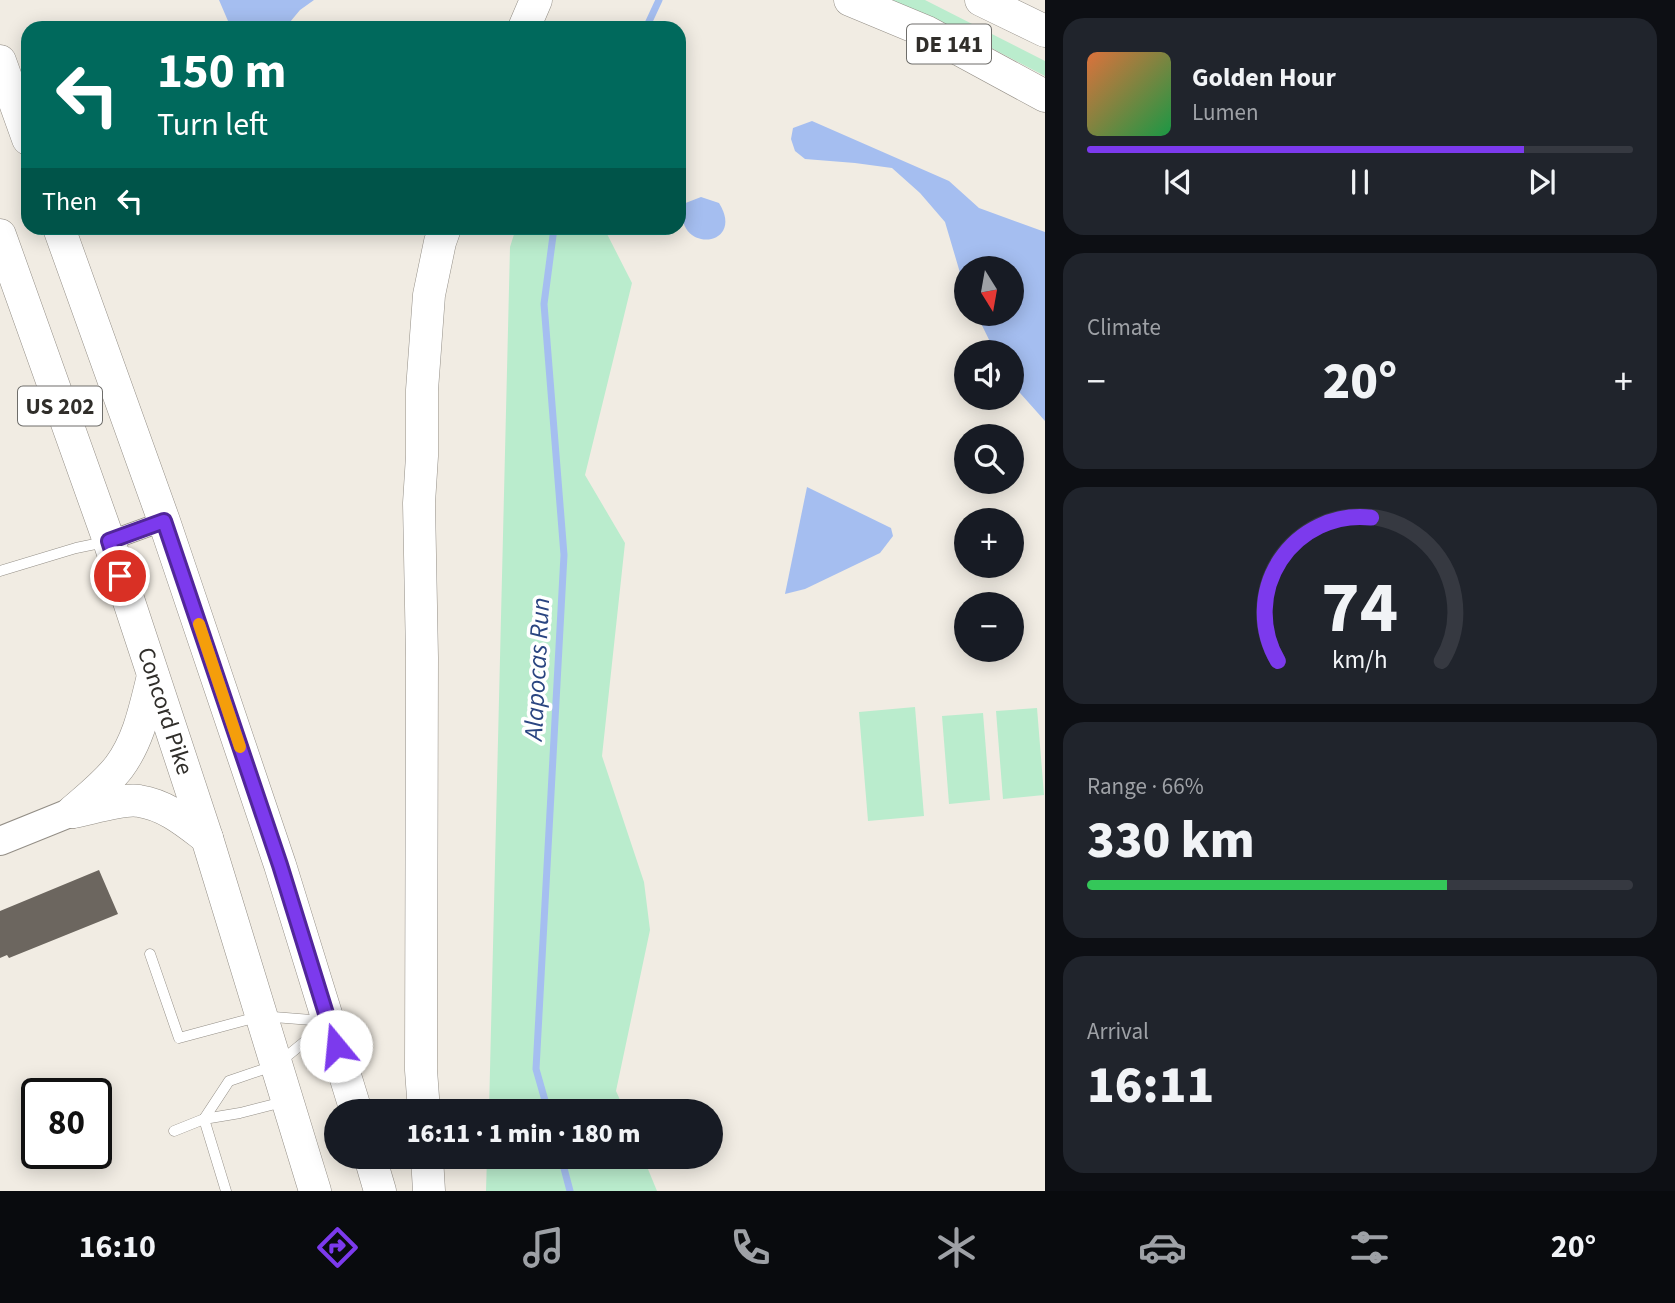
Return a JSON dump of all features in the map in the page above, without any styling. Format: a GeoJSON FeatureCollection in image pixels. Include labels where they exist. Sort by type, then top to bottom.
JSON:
{"type":"FeatureCollection","features":[{"type":"Feature","properties":{"kind":"highway"},"geometry":{"type":"LineString","coordinates":[[527,21],[536,0]]}},
{"type":"Feature","properties":{"kind":"highway","name":"DE 141"},"geometry":{"type":"LineString","coordinates":[[850,0],[927,32],[1045,96]]}},
{"type":"Feature","properties":{"kind":"highway","name":"DE 141"},"geometry":{"type":"LineString","coordinates":[[981,0],[1045,31]]}},
{"type":"Feature","properties":{"kind":"highway"},"geometry":{"type":"LineString","coordinates":[[0,61],[21,120]]}},
{"type":"Feature","properties":{"kind":"highway","name":"Concord Pike"},"geometry":{"type":"LineString","coordinates":[[0,235],[109,541],[207,838],[314,1191]]}},
{"type":"Feature","properties":{"kind":"highway","name":"US 202"},"geometry":{"type":"LineString","coordinates":[[62,235],[164,521],[280,865],[351,1099]]}},
{"type":"Feature","properties":{"kind":"highway"},"geometry":{"type":"LineString","coordinates":[[423,1099],[419,503],[422,390],[429,295],[442,235]]}},
{"type":"Feature","properties":{"kind":"highway"},"geometry":{"type":"LineString","coordinates":[[72,812],[102,786],[127,755],[143,716],[153,675]]}},
{"type":"Feature","properties":{"kind":"highway"},"geometry":{"type":"LineString","coordinates":[[72,812],[137,800],[175,814],[207,838]]}},
{"type":"Feature","properties":{"kind":"highway"},"geometry":{"type":"LineString","coordinates":[[374,1169],[380,1191]]}},
{"type":"Feature","properties":{"kind":"highway"},"geometry":{"type":"LineString","coordinates":[[428,1169],[429,1191]]}},
{"type":"Feature","properties":{"kind":"main road"},"geometry":{"type":"LineString","coordinates":[[0,841],[72,812]]}},
{"type":"Feature","properties":{"kind":"street"},"geometry":{"type":"LineString","coordinates":[[109,541],[164,521]]}},
{"type":"Feature","properties":{"kind":"lane"},"geometry":{"type":"LineString","coordinates":[[0,571],[109,541]]}},
{"type":"Feature","properties":{"kind":"lane"},"geometry":{"type":"LineString","coordinates":[[150,954],[179,1038],[261,1016],[329,1022]]}},
{"type":"Feature","properties":{"kind":"lane"},"geometry":{"type":"LineString","coordinates":[[204,1119],[229,1081],[276,1065],[329,1022]]}},
{"type":"Feature","properties":{"kind":"lane"},"geometry":{"type":"LineString","coordinates":[[174,1131],[204,1119],[287,1101]]}},
{"type":"Feature","properties":{"kind":"lane"},"geometry":{"type":"LineString","coordinates":[[204,1119],[226,1191]]}},
{"type":"Feature","properties":{"kind":"green space"},"geometry":{"type":"Polygon","coordinates":[[[892,0],[925,0],[1045,61],[1045,76],[972,38],[892,0]]]}},
{"type":"Feature","properties":{"kind":"green space"},"geometry":{"type":"Polygon","coordinates":[[[514,235],[608,235],[632,283],[585,475],[625,543],[602,756],[644,882],[650,930],[616,1091],[620,1099],[489,1099],[510,247],[514,235]]]}},
{"type":"Feature","properties":{"kind":"green space"},"geometry":{"type":"Polygon","coordinates":[[[915,707],[924,816],[868,821],[859,712],[915,707]]]}},
{"type":"Feature","properties":{"kind":"green space"},"geometry":{"type":"Polygon","coordinates":[[[1037,708],[1044,795],[1003,799],[996,711],[1037,708]]]}},
{"type":"Feature","properties":{"kind":"green space"},"geometry":{"type":"Polygon","coordinates":[[[983,713],[990,800],[949,804],[942,716],[983,713]]]}},
{"type":"Feature","properties":{"kind":"green space"},"geometry":{"type":"Polygon","coordinates":[[[487,1169],[648,1169],[657,1191],[486,1191],[487,1169]]]}},
{"type":"Feature","properties":{"kind":"water"},"geometry":{"type":"Polygon","coordinates":[[[219,0],[314,0],[291,21],[228,21],[219,0]]]}},
{"type":"Feature","properties":{"kind":"water"},"geometry":{"type":"Polygon","coordinates":[[[812,121],[949,181],[979,208],[1045,232],[1045,421],[1024,397],[1024,340],[989,340],[982,326],[1024,326],[1024,256],[955,256],[945,222],[920,193],[892,168],[805,159],[795,151],[791,139],[793,128],[812,121]]]}},
{"type":"Feature","properties":{"kind":"water"},"geometry":{"type":"Polygon","coordinates":[[[701,197],[719,203],[725,218],[724,229],[717,237],[708,240],[697,238],[688,232],[686,203],[701,197]]]}},
{"type":"Feature","properties":{"kind":"water"},"geometry":{"type":"Polygon","coordinates":[[[807,487],[891,528],[893,536],[880,553],[805,589],[785,594],[807,487]]]}},
{"type":"Feature","properties":{"kind":"building"},"geometry":{"type":"Polygon","coordinates":[[[99,870],[118,914],[9,958],[7,955],[0,958],[0,911],[99,870]]]}},
{"type":"Feature","properties":{"kind":"waterway","name":"Alapocas Run"},"geometry":{"type":"LineString","coordinates":[[649,21],[659,0]]}},
{"type":"Feature","properties":{"kind":"waterway","name":"Alapocas Run"},"geometry":{"type":"LineString","coordinates":[[545,1099],[536,1069],[564,555],[544,304],[553,235]]}},
{"type":"Feature","properties":{"kind":"waterway","name":"Alapocas Run"},"geometry":{"type":"LineString","coordinates":[[564,1169],[570,1191]]}},
{"type":"Feature","properties":{"kind":"slow traffic"},"geometry":{"type":"LineString","coordinates":[[199,624],[240,747]]}},
{"type":"Feature","properties":{"kind":"route"},"geometry":{"type":"LineString","coordinates":[[120,576],[109,541],[164,521],[280,865],[336,1046]]}}]}
